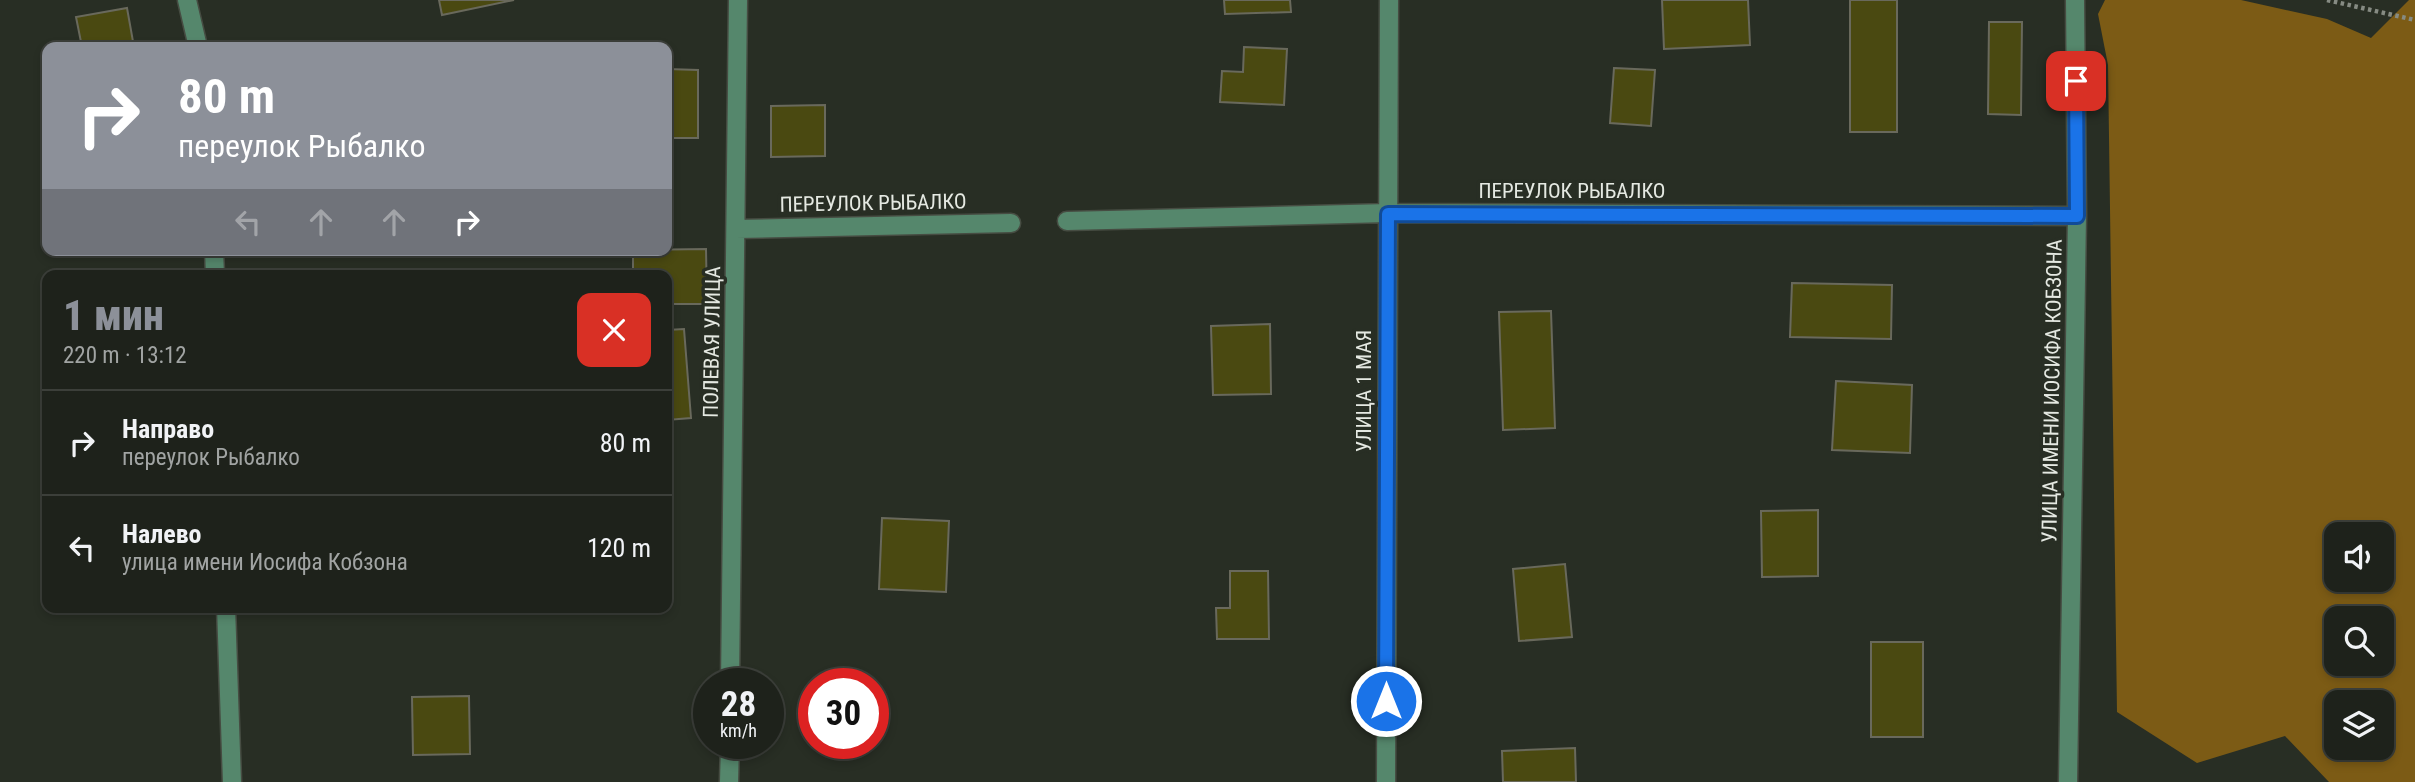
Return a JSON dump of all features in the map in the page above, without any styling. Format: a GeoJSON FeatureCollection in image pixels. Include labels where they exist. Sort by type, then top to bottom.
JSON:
{"type":"FeatureCollection","features":[{"type":"Feature","properties":{"kind":"street"},"geometry":{"type":"LineString","coordinates":[[187,0],[197,42]]}},
{"type":"Feature","properties":{"kind":"street","name":"ПОЛЕВАЯ УЛИЦА"},"geometry":{"type":"LineString","coordinates":[[730,668],[738,0]]}},
{"type":"Feature","properties":{"kind":"street","name":"УЛИЦА 1 МАЯ"},"geometry":{"type":"LineString","coordinates":[[1386,782],[1389,0]]}},
{"type":"Feature","properties":{"kind":"street","name":"УЛИЦА ИМЕНИ ИОСИФА КОБЗОНА"},"geometry":{"type":"LineString","coordinates":[[2068,782],[2077,216],[2075,0]]}},
{"type":"Feature","properties":{"kind":"street","name":"ПЕРЕУЛОК РЫБАЛКО"},"geometry":{"type":"LineString","coordinates":[[1067,221],[1388,214],[2077,216]]}},
{"type":"Feature","properties":{"kind":"street","name":"ПЕРЕУЛОК РЫБАЛКО"},"geometry":{"type":"LineString","coordinates":[[736,229],[1012,223]]}},
{"type":"Feature","properties":{"kind":"street"},"geometry":{"type":"LineString","coordinates":[[226,613],[232,782]]}},
{"type":"Feature","properties":{"kind":"street"},"geometry":{"type":"LineString","coordinates":[[729,782],[730,759]]}},
{"type":"Feature","properties":{"kind":"path"},"geometry":{"type":"LineString","coordinates":[[2327,0],[2415,20]]}},
{"type":"Feature","properties":{"kind":"shaded area"},"geometry":{"type":"Polygon","coordinates":[[[2105,0],[2241,0],[2327,19],[2371,38],[2409,0],[2415,0],[2415,782],[2329,782],[2285,736],[2197,763],[2117,712],[2108,65],[2098,14],[2105,0]]]}},
{"type":"Feature","properties":{"kind":"building"},"geometry":{"type":"Polygon","coordinates":[[[439,0],[514,0],[442,15],[439,0]]]}},
{"type":"Feature","properties":{"kind":"building"},"geometry":{"type":"Polygon","coordinates":[[[1224,0],[1290,0],[1291,12],[1225,14],[1224,0]]]}},
{"type":"Feature","properties":{"kind":"building"},"geometry":{"type":"Polygon","coordinates":[[[1662,0],[1748,0],[1750,45],[1664,49],[1662,0]]]}},
{"type":"Feature","properties":{"kind":"building"},"geometry":{"type":"Polygon","coordinates":[[[1850,0],[1897,0],[1897,132],[1850,132],[1850,0]]]}},
{"type":"Feature","properties":{"kind":"building"},"geometry":{"type":"Polygon","coordinates":[[[127,8],[133,42],[81,42],[76,17],[127,8]]]}},
{"type":"Feature","properties":{"kind":"building"},"geometry":{"type":"Polygon","coordinates":[[[1989,22],[2022,22],[2021,115],[1988,114],[1989,22]]]}},
{"type":"Feature","properties":{"kind":"building"},"geometry":{"type":"Polygon","coordinates":[[[1244,47],[1287,49],[1284,105],[1220,102],[1222,71],[1243,72],[1244,47]]]}},
{"type":"Feature","properties":{"kind":"building"},"geometry":{"type":"Polygon","coordinates":[[[1614,68],[1655,70],[1651,126],[1610,123],[1614,68]]]}},
{"type":"Feature","properties":{"kind":"building"},"geometry":{"type":"Polygon","coordinates":[[[672,69],[698,70],[698,138],[672,138],[672,69]]]}},
{"type":"Feature","properties":{"kind":"building"},"geometry":{"type":"Polygon","coordinates":[[[825,105],[825,156],[771,157],[771,106],[825,105]]]}},
{"type":"Feature","properties":{"kind":"building"},"geometry":{"type":"Polygon","coordinates":[[[672,249],[706,249],[707,304],[672,304],[672,270],[633,270],[633,256],[672,256],[672,249]]]}},
{"type":"Feature","properties":{"kind":"building"},"geometry":{"type":"Polygon","coordinates":[[[1792,283],[1892,285],[1891,339],[1790,337],[1792,283]]]}},
{"type":"Feature","properties":{"kind":"building"},"geometry":{"type":"Polygon","coordinates":[[[1551,311],[1555,428],[1503,430],[1499,312],[1551,311]]]}},
{"type":"Feature","properties":{"kind":"building"},"geometry":{"type":"Polygon","coordinates":[[[1270,324],[1271,394],[1213,395],[1211,326],[1270,324]]]}},
{"type":"Feature","properties":{"kind":"building"},"geometry":{"type":"Polygon","coordinates":[[[684,329],[691,418],[672,420],[672,330],[684,329]]]}},
{"type":"Feature","properties":{"kind":"building"},"geometry":{"type":"Polygon","coordinates":[[[1836,381],[1912,385],[1910,453],[1832,450],[1836,381]]]}},
{"type":"Feature","properties":{"kind":"building"},"geometry":{"type":"Polygon","coordinates":[[[1818,510],[1818,576],[1762,577],[1761,511],[1818,510]]]}},
{"type":"Feature","properties":{"kind":"building"},"geometry":{"type":"Polygon","coordinates":[[[882,518],[949,521],[946,592],[879,589],[882,518]]]}},
{"type":"Feature","properties":{"kind":"building"},"geometry":{"type":"Polygon","coordinates":[[[1565,564],[1572,637],[1519,641],[1513,569],[1565,564]]]}},
{"type":"Feature","properties":{"kind":"building"},"geometry":{"type":"Polygon","coordinates":[[[1230,571],[1268,571],[1269,639],[1217,639],[1216,608],[1230,608],[1230,571]]]}},
{"type":"Feature","properties":{"kind":"building"},"geometry":{"type":"Polygon","coordinates":[[[1871,642],[1923,642],[1923,737],[1871,737],[1871,642]]]}},
{"type":"Feature","properties":{"kind":"building"},"geometry":{"type":"Polygon","coordinates":[[[469,696],[470,754],[413,755],[412,697],[469,696]]]}},
{"type":"Feature","properties":{"kind":"building"},"geometry":{"type":"Polygon","coordinates":[[[1575,748],[1576,782],[1503,782],[1502,751],[1575,748]]]}},
{"type":"Feature","properties":{"kind":"route"},"geometry":{"type":"LineString","coordinates":[[1386,701],[1388,214],[2077,216],[2076,81]]}}]}
